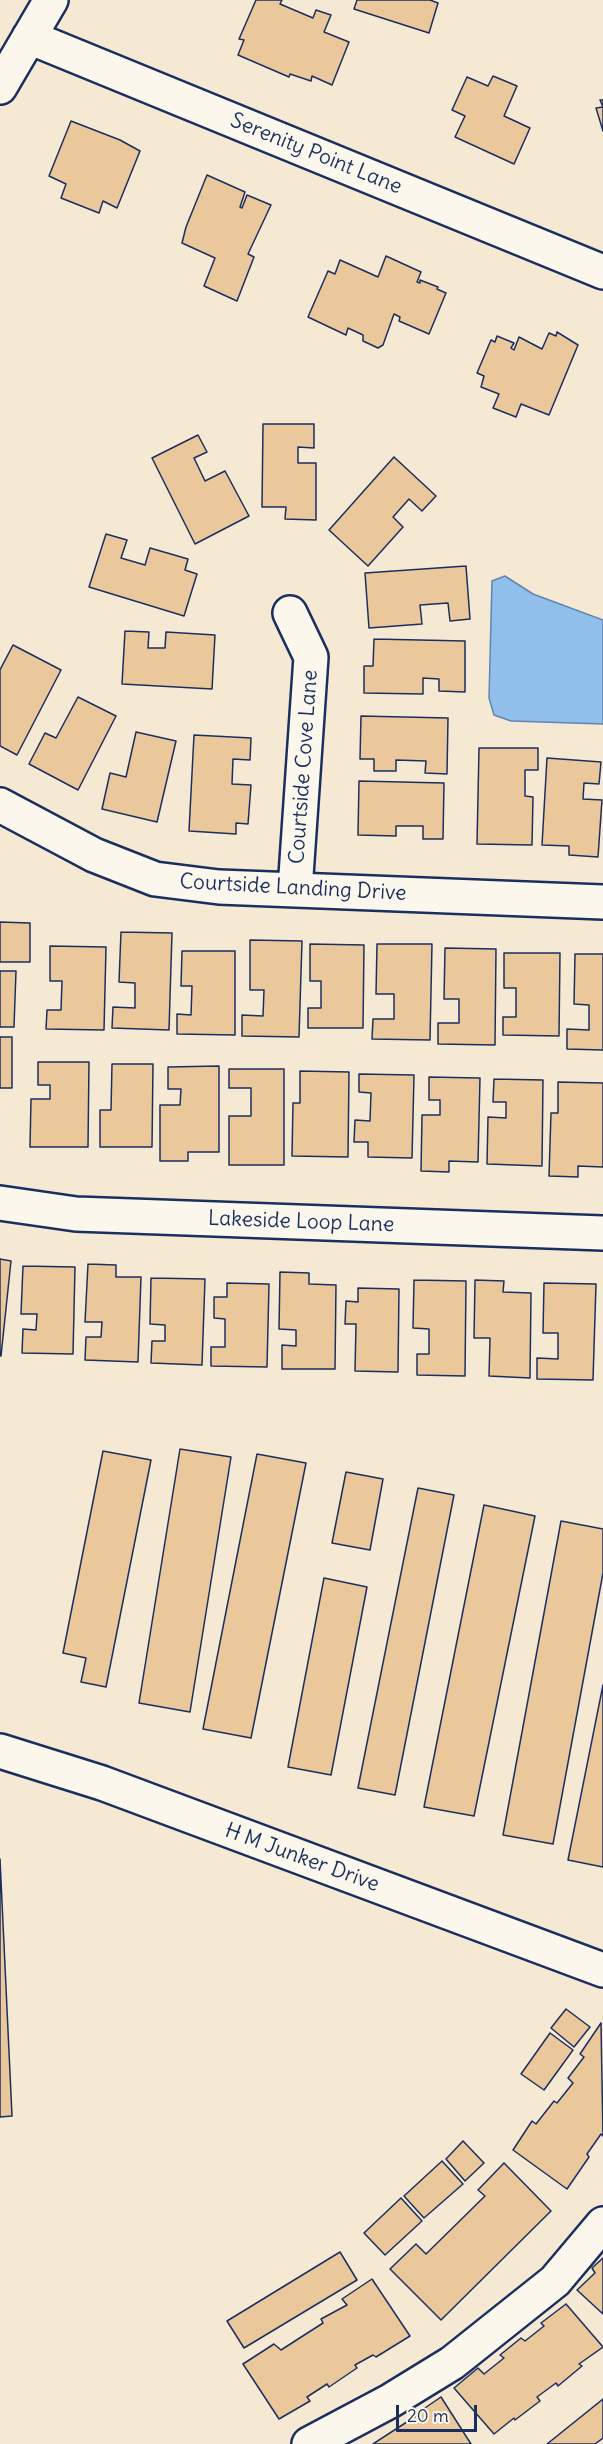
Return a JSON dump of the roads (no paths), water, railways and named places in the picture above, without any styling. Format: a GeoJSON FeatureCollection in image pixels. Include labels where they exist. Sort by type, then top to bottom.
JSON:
{"type":"FeatureCollection","features":[{"type":"Feature","properties":{"kind":"street"},"geometry":{"type":"LineString","coordinates":[[0,87],[51,0]]}},
{"type":"Feature","properties":{"kind":"street","name":"Serenity Point Lane"},"geometry":{"type":"LineString","coordinates":[[29,37],[603,272]]}},
{"type":"Feature","properties":{"kind":"street","name":"Courtside Cove Lane"},"geometry":{"type":"LineString","coordinates":[[290,613],[312,657],[295,890]]}},
{"type":"Feature","properties":{"kind":"street","name":"Courtside Landing Drive"},"geometry":{"type":"LineString","coordinates":[[0,805],[94,855],[155,879],[219,887],[603,902]]}},
{"type":"Feature","properties":{"kind":"street","name":"Lakeside Loop Lane"},"geometry":{"type":"LineString","coordinates":[[0,1203],[76,1214],[603,1233]]}},
{"type":"Feature","properties":{"kind":"street","name":"H M Junker Drive"},"geometry":{"type":"LineString","coordinates":[[0,1751],[102,1783],[603,1970]]}},
{"type":"Feature","properties":{"kind":"street"},"geometry":{"type":"LineString","coordinates":[[309,2444],[390,2401],[452,2362],[555,2281],[603,2224]]}},
{"type":"Feature","properties":{"kind":"water"},"geometry":{"type":"Polygon","coordinates":[[[505,576],[533,594],[603,620],[603,724],[511,721],[494,715],[489,698],[492,581],[505,576]]]}}]}
